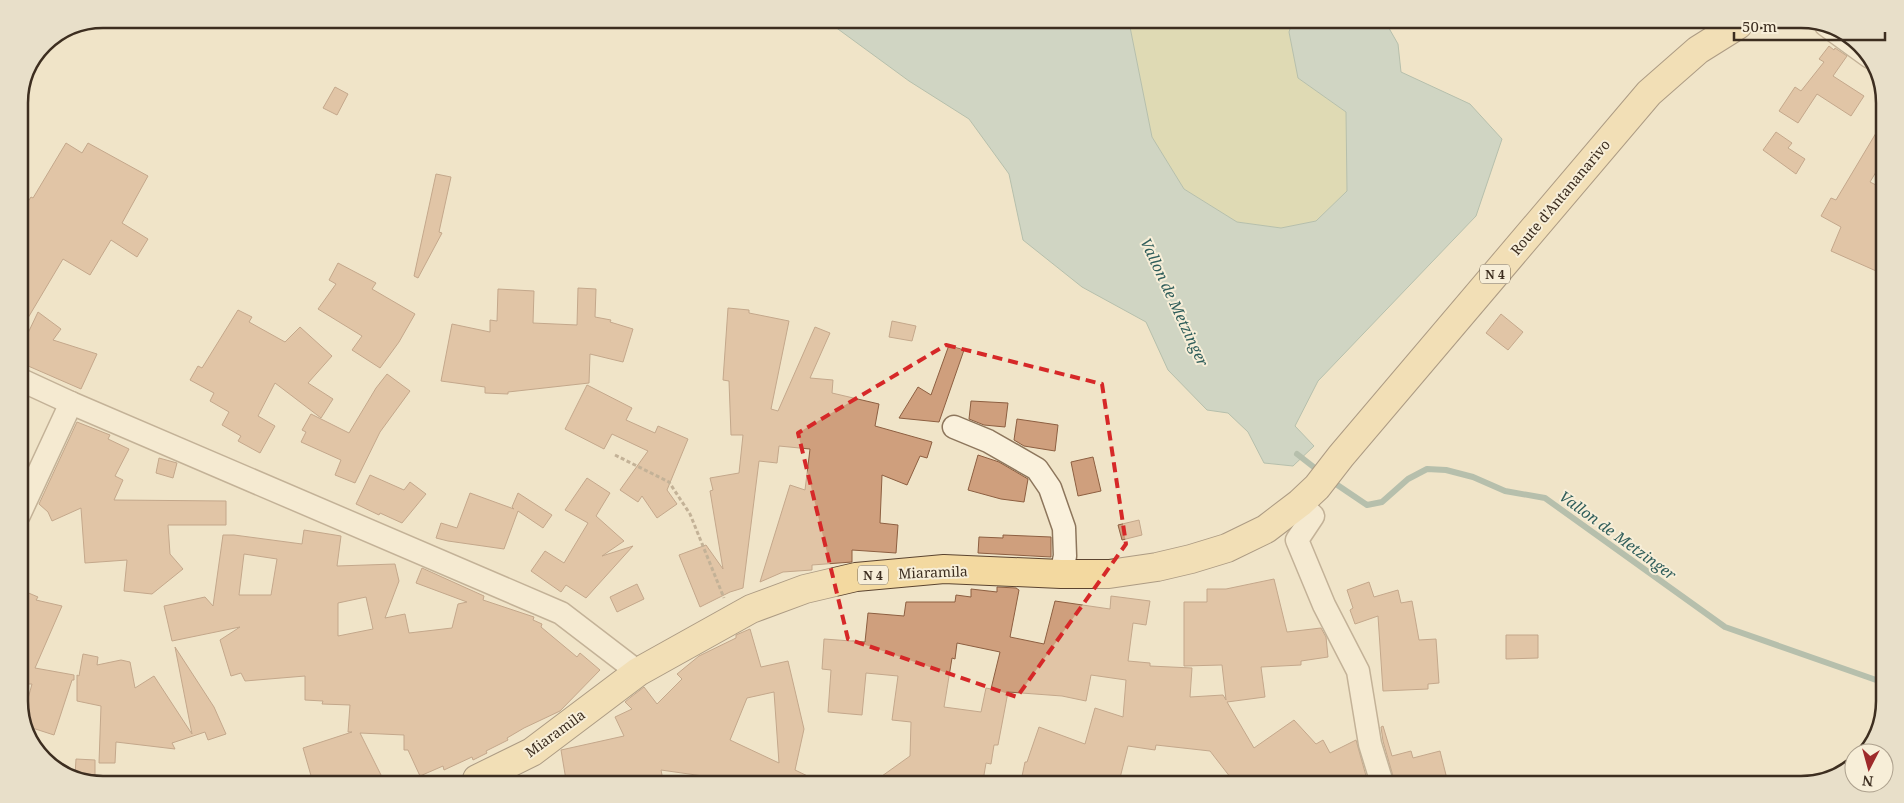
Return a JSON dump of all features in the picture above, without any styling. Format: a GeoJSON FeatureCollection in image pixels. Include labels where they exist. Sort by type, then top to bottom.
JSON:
{"type":"FeatureCollection","features":[{"type":"Feature","properties":{"kind":"main road","name":"Route d'Antananarivo"},"geometry":{"type":"LineString","coordinates":[[1303,501],[1317,487],[1649,93],[1698,50],[1733,28]]}},
{"type":"Feature","properties":{"kind":"main road","name":"Miaramila"},"geometry":{"type":"LineString","coordinates":[[485,776],[532,752],[638,672],[750,609],[805,589],[856,577],[944,569],[1109,574],[1158,567],[1227,548],[1266,529],[1303,501]]}},
{"type":"Feature","properties":{"kind":"street"},"geometry":{"type":"LineString","coordinates":[[28,383],[561,613],[638,672]]}},
{"type":"Feature","properties":{"kind":"street"},"geometry":{"type":"LineString","coordinates":[[28,496],[71,403]]}},
{"type":"Feature","properties":{"kind":"street"},"geometry":{"type":"LineString","coordinates":[[954,427],[988,441],[1037,469],[1050,488],[1064,528],[1065,556],[1061,574]]}},
{"type":"Feature","properties":{"kind":"street"},"geometry":{"type":"LineString","coordinates":[[1303,501],[1313,516],[1297,540],[1324,605],[1358,671],[1370,744],[1380,776]]}},
{"type":"Feature","properties":{"kind":"path"},"geometry":{"type":"LineString","coordinates":[[615,455],[669,482],[690,514],[733,619]]}},
{"type":"Feature","properties":{"kind":"highlighted area"},"geometry":{"type":"Polygon","coordinates":[[[946,345],[1102,384],[1126,544],[1017,697],[848,639],[798,433],[946,345]]]}},
{"type":"Feature","properties":{"kind":"green space"},"geometry":{"type":"Polygon","coordinates":[[[1130,28],[1290,28],[1289,32],[1298,78],[1346,112],[1347,191],[1316,221],[1281,228],[1237,222],[1184,189],[1152,137],[1130,28]]]}},
{"type":"Feature","properties":{"kind":"water"},"geometry":{"type":"Polygon","coordinates":[[[837,28],[1130,28],[1152,137],[1184,189],[1237,222],[1281,228],[1316,221],[1347,191],[1346,112],[1298,78],[1289,32],[1290,28],[1389,28],[1398,44],[1401,72],[1470,104],[1502,139],[1476,216],[1318,381],[1295,426],[1314,446],[1293,466],[1264,463],[1248,432],[1228,413],[1207,410],[1168,370],[1146,322],[1082,287],[1023,240],[1009,174],[969,119],[909,81],[837,28]]]}},
{"type":"Feature","properties":{"kind":"building"},"geometry":{"type":"Polygon","coordinates":[[[1829,46],[1847,56],[1833,76],[1864,96],[1851,116],[1817,94],[1798,123],[1779,111],[1795,87],[1801,91],[1824,62],[1819,59],[1829,46]]]}},
{"type":"Feature","properties":{"kind":"building"},"geometry":{"type":"Polygon","coordinates":[[[335,87],[348,94],[337,115],[323,108],[335,87]]]}},
{"type":"Feature","properties":{"kind":"building"},"geometry":{"type":"Polygon","coordinates":[[[1776,132],[1792,143],[1788,148],[1805,159],[1796,174],[1763,150],[1776,132]]]}},
{"type":"Feature","properties":{"kind":"building"},"geometry":{"type":"Polygon","coordinates":[[[1876,133],[1876,172],[1870,182],[1876,185],[1876,271],[1831,251],[1841,227],[1821,216],[1831,198],[1836,200],[1876,133]]]}},
{"type":"Feature","properties":{"kind":"building"},"geometry":{"type":"Polygon","coordinates":[[[66,143],[82,153],[88,143],[148,176],[122,223],[148,239],[137,257],[111,240],[90,275],[63,259],[28,318],[28,202],[31,197],[33,198],[66,143]]]}},
{"type":"Feature","properties":{"kind":"building"},"geometry":{"type":"Polygon","coordinates":[[[436,174],[451,177],[439,232],[442,233],[418,278],[414,276],[436,174]]]}},
{"type":"Feature","properties":{"kind":"building"},"geometry":{"type":"Polygon","coordinates":[[[338,263],[376,283],[372,289],[415,314],[399,342],[380,368],[352,350],[362,336],[318,309],[336,284],[329,280],[338,263]]]}},
{"type":"Feature","properties":{"kind":"building"},"geometry":{"type":"Polygon","coordinates":[[[578,288],[596,289],[595,317],[611,320],[610,322],[633,329],[623,362],[590,354],[589,383],[508,392],[508,394],[485,393],[485,387],[441,381],[452,324],[490,332],[490,320],[497,321],[498,289],[534,291],[533,323],[577,325],[578,288]]]}},
{"type":"Feature","properties":{"kind":"building"},"geometry":{"type":"Polygon","coordinates":[[[728,308],[749,310],[749,313],[789,321],[771,409],[778,411],[815,327],[830,333],[810,378],[833,380],[832,393],[879,404],[875,426],[932,442],[927,458],[920,456],[907,485],[882,475],[880,523],[898,525],[896,553],[852,550],[852,562],[812,565],[812,570],[783,572],[760,582],[790,485],[805,490],[810,449],[779,446],[777,463],[759,461],[743,588],[730,592],[700,607],[679,555],[706,545],[723,569],[710,491],[713,490],[710,478],[739,473],[743,435],[731,435],[729,381],[723,380],[728,308]]]}},
{"type":"Feature","properties":{"kind":"building"},"geometry":{"type":"Polygon","coordinates":[[[238,310],[252,317],[249,322],[285,342],[300,327],[332,356],[308,383],[333,399],[321,418],[275,383],[258,416],[275,426],[260,453],[238,441],[241,436],[222,425],[229,412],[210,401],[214,393],[190,380],[198,366],[202,368],[238,310]]]}},
{"type":"Feature","properties":{"kind":"building"},"geometry":{"type":"Polygon","coordinates":[[[38,312],[61,329],[53,340],[97,354],[81,389],[28,366],[28,333],[38,312]]]}},
{"type":"Feature","properties":{"kind":"building"},"geometry":{"type":"Polygon","coordinates":[[[1501,314],[1523,332],[1508,350],[1486,333],[1501,314]]]}},
{"type":"Feature","properties":{"kind":"building"},"geometry":{"type":"Polygon","coordinates":[[[892,321],[916,326],[912,341],[889,337],[892,321]]]}},
{"type":"Feature","properties":{"kind":"building"},"geometry":{"type":"Polygon","coordinates":[[[949,345],[964,350],[939,422],[899,418],[918,387],[931,395],[949,345]]]}},
{"type":"Feature","properties":{"kind":"building"},"geometry":{"type":"Polygon","coordinates":[[[387,374],[410,391],[380,432],[355,483],[335,475],[341,460],[301,442],[306,432],[302,430],[311,414],[349,433],[376,388],[387,374]]]}},
{"type":"Feature","properties":{"kind":"building"},"geometry":{"type":"Polygon","coordinates":[[[587,385],[632,408],[626,420],[655,433],[658,426],[688,439],[667,490],[677,504],[657,518],[642,496],[638,502],[620,490],[648,451],[612,434],[604,449],[565,429],[587,385]]]}},
{"type":"Feature","properties":{"kind":"building"},"geometry":{"type":"Polygon","coordinates":[[[971,401],[1008,403],[1005,427],[984,425],[969,419],[971,401]]]}},
{"type":"Feature","properties":{"kind":"building"},"geometry":{"type":"Polygon","coordinates":[[[1017,419],[1058,425],[1055,451],[1024,446],[1014,440],[1017,419]]]}},
{"type":"Feature","properties":{"kind":"building"},"geometry":{"type":"Polygon","coordinates":[[[77,422],[110,435],[108,439],[129,449],[115,476],[123,480],[114,500],[226,501],[226,525],[168,525],[170,554],[183,569],[152,594],[124,591],[127,560],[85,563],[81,508],[52,521],[48,512],[39,504],[77,422]]]}},
{"type":"Feature","properties":{"kind":"building"},"geometry":{"type":"Polygon","coordinates":[[[978,455],[999,462],[1028,479],[1024,502],[1001,499],[968,490],[978,455]]]}},
{"type":"Feature","properties":{"kind":"building"},"geometry":{"type":"Polygon","coordinates":[[[1093,457],[1101,491],[1078,496],[1071,462],[1093,457]]]}},
{"type":"Feature","properties":{"kind":"building"},"geometry":{"type":"Polygon","coordinates":[[[159,458],[177,463],[173,478],[156,473],[159,458]]]}},
{"type":"Feature","properties":{"kind":"building"},"geometry":{"type":"Polygon","coordinates":[[[370,475],[404,490],[410,482],[426,494],[402,523],[356,504],[370,475]]]}},
{"type":"Feature","properties":{"kind":"building"},"geometry":{"type":"Polygon","coordinates":[[[587,478],[610,493],[596,516],[624,541],[602,556],[633,546],[586,598],[566,585],[561,592],[531,571],[545,551],[564,563],[588,523],[565,510],[587,478]]]}},
{"type":"Feature","properties":{"kind":"building"},"geometry":{"type":"Polygon","coordinates":[[[470,493],[514,509],[512,507],[518,493],[552,515],[543,528],[518,511],[504,549],[436,538],[441,523],[457,528],[470,493]]]}},
{"type":"Feature","properties":{"kind":"building"},"geometry":{"type":"Polygon","coordinates":[[[1139,520],[1142,535],[1122,540],[1118,525],[1139,520]]]}},
{"type":"Feature","properties":{"kind":"building"},"geometry":{"type":"Polygon","coordinates":[[[304,530],[341,536],[337,566],[395,564],[399,581],[385,618],[405,614],[409,633],[452,628],[458,604],[467,602],[416,583],[422,568],[484,596],[483,600],[534,617],[533,620],[542,624],[541,627],[577,657],[580,653],[600,670],[560,711],[524,728],[507,738],[508,740],[473,760],[472,757],[444,770],[443,766],[420,776],[408,750],[404,750],[404,735],[360,733],[382,776],[311,776],[303,748],[352,732],[348,732],[350,705],[322,704],[323,701],[305,700],[305,676],[245,681],[241,673],[231,676],[220,640],[240,627],[172,641],[164,606],[205,597],[213,606],[223,535],[302,544],[304,530]],[[244,554],[239,595],[271,595],[277,559],[244,554]],[[366,597],[338,603],[338,636],[373,629],[366,597]]]}},
{"type":"Feature","properties":{"kind":"building"},"geometry":{"type":"Polygon","coordinates":[[[1003,535],[1051,537],[1051,557],[978,553],[979,537],[1003,538],[1003,535]]]}},
{"type":"Feature","properties":{"kind":"building"},"geometry":{"type":"Polygon","coordinates":[[[1274,579],[1287,632],[1321,628],[1326,637],[1328,657],[1301,661],[1301,665],[1261,667],[1265,697],[1227,702],[1254,748],[1294,720],[1316,744],[1323,740],[1330,753],[1356,740],[1366,776],[1229,776],[1210,751],[1156,745],[1155,750],[1128,746],[1120,776],[1022,776],[1025,762],[1027,762],[1039,727],[1085,744],[1095,708],[1123,717],[1126,680],[1091,675],[1086,701],[1062,696],[1008,692],[998,745],[994,745],[991,764],[986,763],[984,776],[882,776],[910,756],[911,722],[892,720],[898,676],[866,673],[862,715],[828,712],[831,670],[822,669],[824,639],[865,642],[868,613],[904,616],[906,602],[955,602],[956,595],[971,597],[971,589],[997,592],[997,587],[1016,588],[1019,590],[1010,637],[1044,644],[1055,601],[1110,609],[1111,596],[1150,601],[1146,625],[1133,623],[1128,661],[1150,663],[1150,666],[1192,668],[1190,697],[1223,695],[1226,700],[1222,665],[1184,666],[1184,602],[1207,602],[1207,589],[1226,589],[1274,579]],[[957,643],[955,659],[952,658],[944,707],[981,712],[986,688],[991,689],[1000,652],[957,643]]]}},
{"type":"Feature","properties":{"kind":"building"},"geometry":{"type":"Polygon","coordinates":[[[1369,582],[1374,597],[1398,590],[1401,603],[1412,601],[1419,640],[1436,639],[1439,683],[1428,684],[1428,689],[1383,691],[1378,616],[1355,624],[1350,610],[1353,608],[1347,590],[1369,582]]]}},
{"type":"Feature","properties":{"kind":"building"},"geometry":{"type":"Polygon","coordinates":[[[637,584],[644,599],[617,612],[610,597],[637,584]]]}},
{"type":"Feature","properties":{"kind":"building"},"geometry":{"type":"Polygon","coordinates":[[[28,593],[38,597],[36,600],[62,606],[35,668],[74,675],[74,680],[72,680],[54,735],[33,728],[28,706],[32,684],[28,684],[28,593]]]}},
{"type":"Feature","properties":{"kind":"building"},"geometry":{"type":"Polygon","coordinates":[[[750,629],[761,667],[788,661],[804,729],[795,770],[808,776],[703,776],[661,770],[662,776],[565,776],[561,750],[624,736],[615,717],[632,709],[625,702],[644,687],[657,704],[682,679],[677,674],[699,656],[736,638],[736,635],[750,629]],[[774,692],[747,698],[730,740],[779,763],[774,692]]]}},
{"type":"Feature","properties":{"kind":"building"},"geometry":{"type":"Polygon","coordinates":[[[1506,635],[1538,635],[1538,658],[1506,659],[1506,635]]]}},
{"type":"Feature","properties":{"kind":"building"},"geometry":{"type":"Polygon","coordinates":[[[175,647],[214,707],[226,734],[208,740],[205,732],[172,743],[175,749],[116,742],[115,763],[99,763],[101,706],[77,701],[77,675],[79,676],[83,654],[98,657],[97,665],[121,660],[130,662],[135,688],[154,676],[192,734],[175,647]]]}},
{"type":"Feature","properties":{"kind":"building"},"geometry":{"type":"Polygon","coordinates":[[[1383,726],[1392,756],[1411,751],[1413,758],[1440,751],[1446,776],[1393,776],[1381,727],[1383,726]]]}},
{"type":"Feature","properties":{"kind":"building"},"geometry":{"type":"Polygon","coordinates":[[[76,759],[95,760],[95,775],[75,770],[76,759]]]}},
{"type":"Feature","properties":{"kind":"waterway","name":"Vallon de Metzinger"},"geometry":{"type":"LineString","coordinates":[[1297,454],[1320,472]]}},
{"type":"Feature","properties":{"kind":"waterway","name":"Vallon de Metzinger"},"geometry":{"type":"LineString","coordinates":[[1330,480],[1367,505],[1382,502],[1408,479],[1427,469],[1446,470],[1473,477],[1505,491],[1545,498],[1725,627],[1876,680]]}}]}
